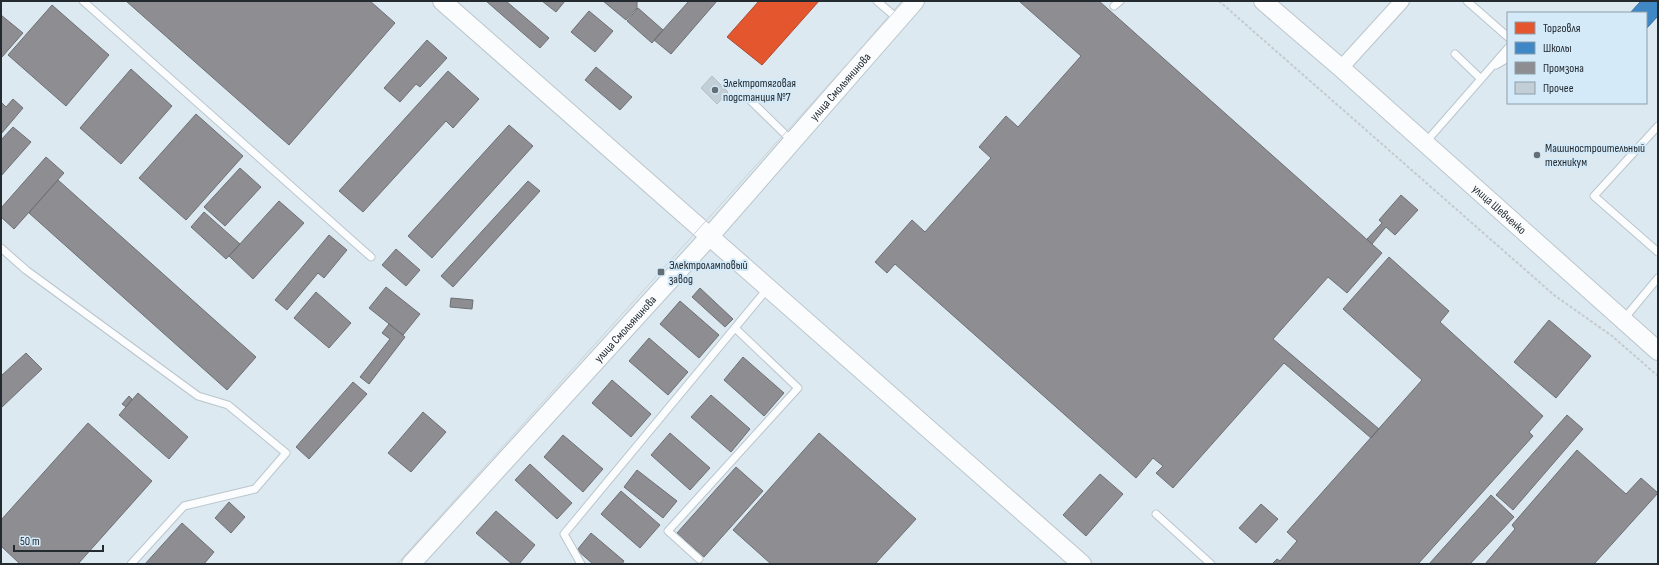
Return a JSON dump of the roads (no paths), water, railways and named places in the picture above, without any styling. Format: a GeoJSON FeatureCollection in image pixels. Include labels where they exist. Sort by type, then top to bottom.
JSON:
{"type":"FeatureCollection","features":[{"type":"Feature","properties":{"kind":"street"},"geometry":{"type":"LineString","coordinates":[[442,1],[1082,564]]}},
{"type":"Feature","properties":{"kind":"street","name":"улица Смольянинова"},"geometry":{"type":"LineString","coordinates":[[411,564],[710,236],[915,1]]}},
{"type":"Feature","properties":{"kind":"street","name":"улица Шевченко"},"geometry":{"type":"LineString","coordinates":[[1263,1],[1341,68],[1658,351]]}},
{"type":"Feature","properties":{"kind":"street"},"geometry":{"type":"LineString","coordinates":[[1341,68],[1402,1]]}},
{"type":"Feature","properties":{"kind":"lane"},"geometry":{"type":"LineString","coordinates":[[82,1],[371,257]]}},
{"type":"Feature","properties":{"kind":"lane"},"geometry":{"type":"LineString","coordinates":[[877,1],[899,20]]}},
{"type":"Feature","properties":{"kind":"lane"},"geometry":{"type":"LineString","coordinates":[[1467,1],[1507,36]]}},
{"type":"Feature","properties":{"kind":"lane"},"geometry":{"type":"LineString","coordinates":[[1425,143],[1507,49]]}},
{"type":"Feature","properties":{"kind":"lane"},"geometry":{"type":"LineString","coordinates":[[1455,54],[1482,79]]}},
{"type":"Feature","properties":{"kind":"lane"},"geometry":{"type":"LineString","coordinates":[[1491,68],[1507,59]]}},
{"type":"Feature","properties":{"kind":"lane"},"geometry":{"type":"LineString","coordinates":[[751,101],[792,142]]}},
{"type":"Feature","properties":{"kind":"lane"},"geometry":{"type":"LineString","coordinates":[[1658,126],[1594,196],[1658,252]]}},
{"type":"Feature","properties":{"kind":"lane"},"geometry":{"type":"LineString","coordinates":[[1,248],[26,270],[198,396],[228,405],[286,453],[255,489],[184,506],[131,564]]}},
{"type":"Feature","properties":{"kind":"lane"},"geometry":{"type":"LineString","coordinates":[[1623,320],[1658,278]]}},
{"type":"Feature","properties":{"kind":"lane"},"geometry":{"type":"LineString","coordinates":[[580,564],[564,534],[768,288]]}},
{"type":"Feature","properties":{"kind":"lane"},"geometry":{"type":"LineString","coordinates":[[699,559],[668,531],[798,388],[735,328]]}},
{"type":"Feature","properties":{"kind":"lane"},"geometry":{"type":"LineString","coordinates":[[1156,514],[1211,564]]}},
{"type":"Feature","properties":{"kind":"tram line"},"geometry":{"type":"LineString","coordinates":[[397,564],[904,1]]}},
{"type":"Feature","properties":{"kind":"place","name":"Электротяговая подстанция №7"},"geometry":{"type":"Point","coordinates":[715,90]}},
{"type":"Feature","properties":{"kind":"place","name":"Машиностроительный техникум"},"geometry":{"type":"Point","coordinates":[1537,155]}},
{"type":"Feature","properties":{"kind":"place","name":"Электроламповый завод"},"geometry":{"type":"Point","coordinates":[661,272]}}]}
